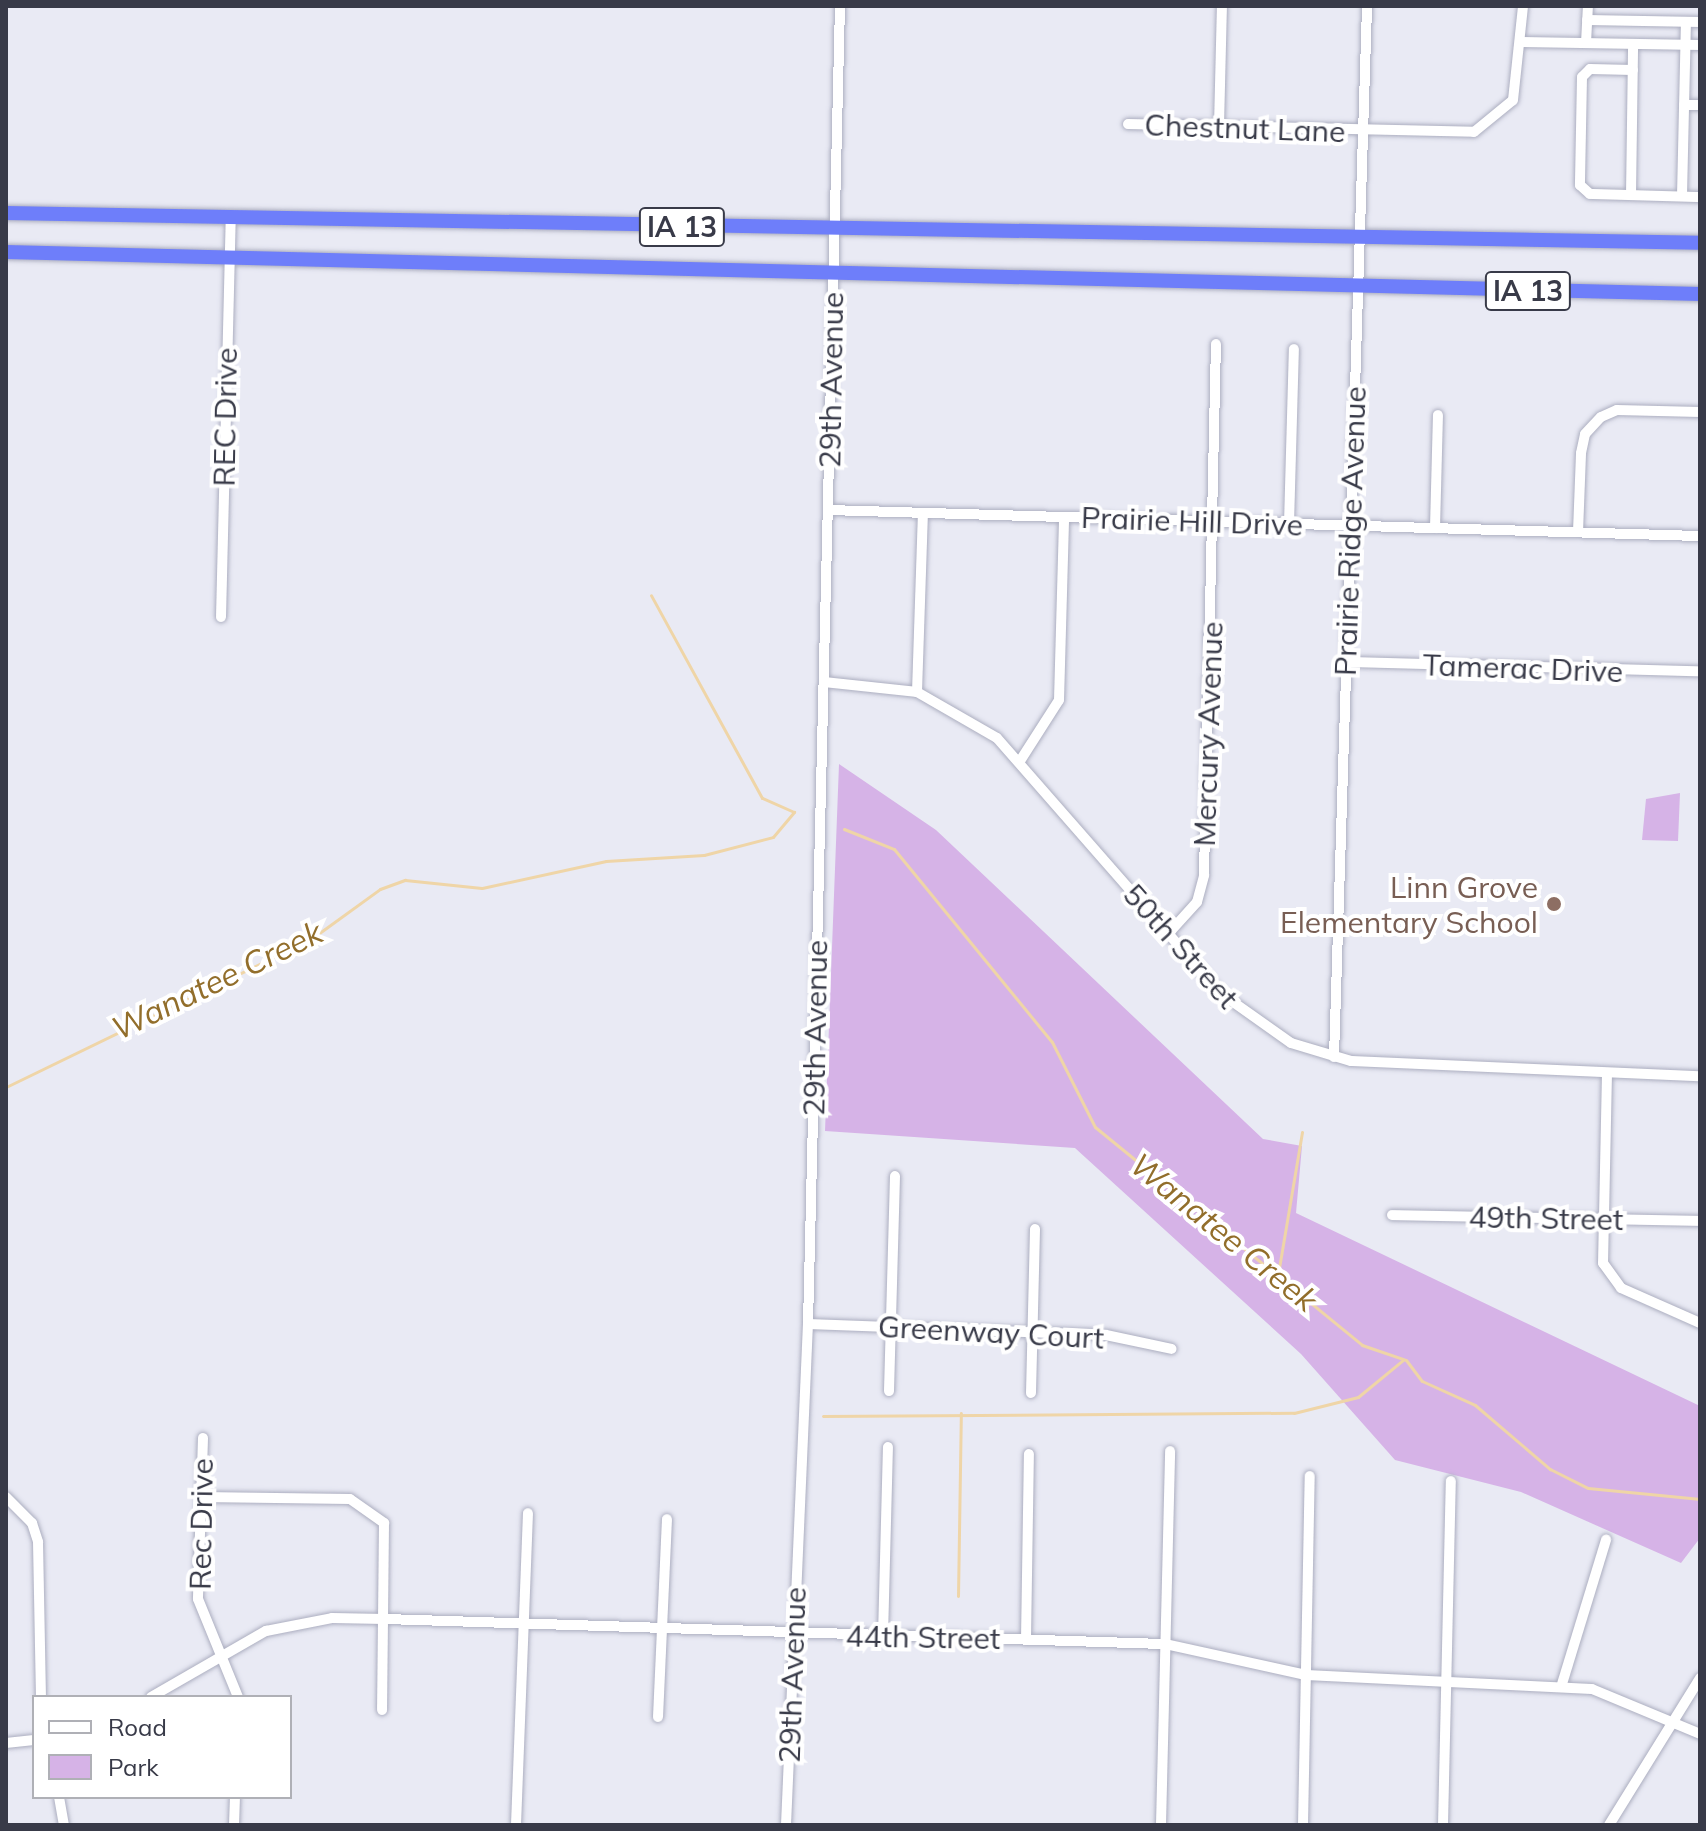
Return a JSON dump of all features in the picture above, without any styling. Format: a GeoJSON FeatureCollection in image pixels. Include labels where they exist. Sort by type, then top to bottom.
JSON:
{"type":"FeatureCollection","features":[{"type":"Feature","properties":{"kind":"highway","name":"IA 13"},"geometry":{"type":"LineString","coordinates":[[6,213],[1700,243]]}},
{"type":"Feature","properties":{"kind":"highway","name":"IA 13"},"geometry":{"type":"LineString","coordinates":[[6,252],[1700,294]]}},
{"type":"Feature","properties":{"kind":"street","name":"29th Avenue"},"geometry":{"type":"LineString","coordinates":[[786,1825],[808,1324],[840,6]]}},
{"type":"Feature","properties":{"kind":"street"},"geometry":{"type":"LineString","coordinates":[[1219,126],[1222,6]]}},
{"type":"Feature","properties":{"kind":"street","name":"Prairie Ridge Avenue"},"geometry":{"type":"LineString","coordinates":[[1334,1057],[1367,6]]}},
{"type":"Feature","properties":{"kind":"street","name":"Chestnut Lane"},"geometry":{"type":"LineString","coordinates":[[1128,124],[1453,134],[1482,127],[1513,100],[1522,42],[1523,6]]}},
{"type":"Feature","properties":{"kind":"street"},"geometry":{"type":"LineString","coordinates":[[1586,43],[1588,6]]}},
{"type":"Feature","properties":{"kind":"street"},"geometry":{"type":"LineString","coordinates":[[1587,20],[1700,22]]}},
{"type":"Feature","properties":{"kind":"street"},"geometry":{"type":"LineString","coordinates":[[1682,196],[1686,22]]}},
{"type":"Feature","properties":{"kind":"street"},"geometry":{"type":"LineString","coordinates":[[1522,42],[1700,45]]}},
{"type":"Feature","properties":{"kind":"street"},"geometry":{"type":"LineString","coordinates":[[1631,195],[1633,44]]}},
{"type":"Feature","properties":{"kind":"street"},"geometry":{"type":"LineString","coordinates":[[1633,70],[1590,69],[1582,77],[1580,185],[1590,194],[1700,197]]}},
{"type":"Feature","properties":{"kind":"street"},"geometry":{"type":"LineString","coordinates":[[1684,105],[1700,105]]}},
{"type":"Feature","properties":{"kind":"street","name":"REC Drive"},"geometry":{"type":"LineString","coordinates":[[221,617],[231,217]]}},
{"type":"Feature","properties":{"kind":"street","name":"Mercury Avenue"},"geometry":{"type":"LineString","coordinates":[[1168,934],[1197,902],[1204,875],[1216,344]]}},
{"type":"Feature","properties":{"kind":"street"},"geometry":{"type":"LineString","coordinates":[[1289,524],[1294,349]]}},
{"type":"Feature","properties":{"kind":"street"},"geometry":{"type":"LineString","coordinates":[[1578,532],[1581,453],[1585,434],[1601,417],[1617,410],[1700,412]]}},
{"type":"Feature","properties":{"kind":"street"},"geometry":{"type":"LineString","coordinates":[[1435,528],[1438,415]]}},
{"type":"Feature","properties":{"kind":"street","name":"Prairie Hill Drive"},"geometry":{"type":"LineString","coordinates":[[828,510],[1700,536]]}},
{"type":"Feature","properties":{"kind":"street"},"geometry":{"type":"LineString","coordinates":[[917,692],[923,513]]}},
{"type":"Feature","properties":{"kind":"street"},"geometry":{"type":"LineString","coordinates":[[1020,761],[1059,700],[1064,517]]}},
{"type":"Feature","properties":{"kind":"street","name":"Tamerac Drive"},"geometry":{"type":"LineString","coordinates":[[1346,662],[1700,671]]}},
{"type":"Feature","properties":{"kind":"street","name":"50th Street"},"geometry":{"type":"LineString","coordinates":[[824,682],[917,692],[972,720],[1020,761],[1168,934],[1242,1014],[1334,1057],[1700,1076]]}},
{"type":"Feature","properties":{"kind":"street"},"geometry":{"type":"LineString","coordinates":[[1607,1073],[1602,1219],[1609,1279],[1700,1323]]}},
{"type":"Feature","properties":{"kind":"street"},"geometry":{"type":"LineString","coordinates":[[889,1391],[895,1176]]}},
{"type":"Feature","properties":{"kind":"street","name":"49th Street"},"geometry":{"type":"LineString","coordinates":[[1392,1215],[1700,1221]]}},
{"type":"Feature","properties":{"kind":"street"},"geometry":{"type":"LineString","coordinates":[[1031,1393],[1035,1229]]}},
{"type":"Feature","properties":{"kind":"street","name":"Greenway Court"},"geometry":{"type":"LineString","coordinates":[[808,1324],[1032,1330],[1172,1349]]}},
{"type":"Feature","properties":{"kind":"street","name":"Rec Drive"},"geometry":{"type":"LineString","coordinates":[[203,1438],[198,1599],[237,1695]]}},
{"type":"Feature","properties":{"kind":"street"},"geometry":{"type":"LineString","coordinates":[[883,1636],[888,1447]]}},
{"type":"Feature","properties":{"kind":"street"},"geometry":{"type":"LineString","coordinates":[[1161,1825],[1170,1451]]}},
{"type":"Feature","properties":{"kind":"street"},"geometry":{"type":"LineString","coordinates":[[1026,1639],[1029,1454]]}},
{"type":"Feature","properties":{"kind":"street"},"geometry":{"type":"LineString","coordinates":[[1303,1825],[1310,1476]]}},
{"type":"Feature","properties":{"kind":"street"},"geometry":{"type":"LineString","coordinates":[[1443,1825],[1451,1481]]}},
{"type":"Feature","properties":{"kind":"street"},"geometry":{"type":"LineString","coordinates":[[6,1497],[32,1523],[38,1542],[41,1695]]}},
{"type":"Feature","properties":{"kind":"street"},"geometry":{"type":"LineString","coordinates":[[201,1497],[350,1499],[372,1510],[388,1545],[382,1710]]}},
{"type":"Feature","properties":{"kind":"street"},"geometry":{"type":"LineString","coordinates":[[516,1825],[528,1513]]}},
{"type":"Feature","properties":{"kind":"street"},"geometry":{"type":"LineString","coordinates":[[658,1717],[667,1519]]}},
{"type":"Feature","properties":{"kind":"street"},"geometry":{"type":"LineString","coordinates":[[1562,1684],[1606,1540]]}},
{"type":"Feature","properties":{"kind":"street","name":"44th Street"},"geometry":{"type":"LineString","coordinates":[[154,1695],[219,1652],[296,1623],[385,1619],[1165,1644],[1306,1675],[1562,1684],[1674,1720],[1700,1734]]}},
{"type":"Feature","properties":{"kind":"street"},"geometry":{"type":"LineString","coordinates":[[1609,1825],[1700,1678]]}},
{"type":"Feature","properties":{"kind":"street"},"geometry":{"type":"LineString","coordinates":[[6,1743],[32,1740]]}},
{"type":"Feature","properties":{"kind":"street"},"geometry":{"type":"LineString","coordinates":[[59,1799],[64,1825]]}},
{"type":"Feature","properties":{"kind":"street"},"geometry":{"type":"LineString","coordinates":[[234,1825],[235,1799]]}},
{"type":"Feature","properties":{"kind":"green space"},"geometry":{"type":"Polygon","coordinates":[[[839,764],[936,830],[1263,1139],[1302,1146],[1296,1213],[1700,1406],[1700,1538],[1681,1563],[1521,1492],[1395,1460],[1301,1354],[1075,1148],[825,1131],[839,764]]]}},
{"type":"Feature","properties":{"kind":"green space"},"geometry":{"type":"Polygon","coordinates":[[[1680,793],[1678,841],[1642,840],[1646,799],[1680,793]]]}},
{"type":"Feature","properties":{"kind":"waterway","name":"Wanatee Creek"},"geometry":{"type":"LineString","coordinates":[[6,1087],[311,939],[380,889],[405,880],[482,888],[606,861],[704,855],[773,837],[794,812],[762,798],[651,595]]}},
{"type":"Feature","properties":{"kind":"waterway","name":"Wanatee Creek"},"geometry":{"type":"LineString","coordinates":[[844,829],[894,849],[1052,1042],[1095,1127],[1362,1345],[1406,1360],[1422,1381],[1475,1405],[1550,1469],[1588,1488],[1700,1499]]}},
{"type":"Feature","properties":{"kind":"waterway"},"geometry":{"type":"LineString","coordinates":[[1278,1274],[1302,1132]]}},
{"type":"Feature","properties":{"kind":"waterway"},"geometry":{"type":"LineString","coordinates":[[823,1416],[1294,1413],[1358,1397],[1403,1360]]}},
{"type":"Feature","properties":{"kind":"waterway"},"geometry":{"type":"LineString","coordinates":[[958,1596],[961,1413]]}},
{"type":"Feature","properties":{"kind":"place","name":"Linn Grove Elementary School"},"geometry":{"type":"Point","coordinates":[1554,904]}}]}
